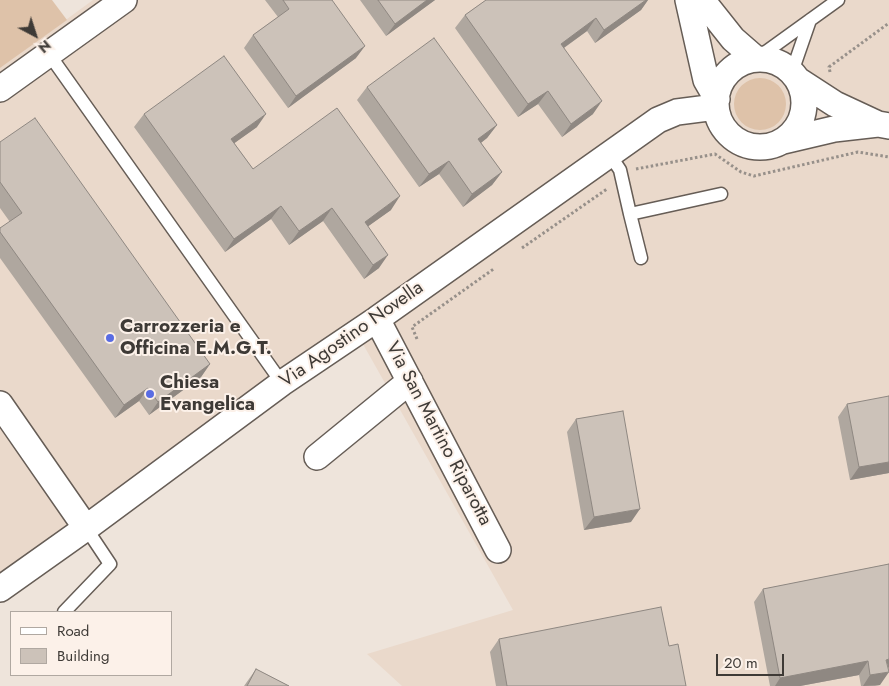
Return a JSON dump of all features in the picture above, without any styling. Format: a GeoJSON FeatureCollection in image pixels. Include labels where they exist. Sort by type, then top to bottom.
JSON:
{"type":"FeatureCollection","features":[{"type":"Feature","properties":{"kind":"street"},"geometry":{"type":"LineString","coordinates":[[0,89],[124,0]]}},
{"type":"Feature","properties":{"kind":"street"},"geometry":{"type":"LineString","coordinates":[[688,0],[706,80],[716,103],[719,120],[726,131],[735,139],[746,145],[758,147],[771,146],[783,141],[834,129],[884,125]]}},
{"type":"Feature","properties":{"kind":"street"},"geometry":{"type":"LineString","coordinates":[[702,0],[733,40],[756,60]]}},
{"type":"Feature","properties":{"kind":"street"},"geometry":{"type":"LineString","coordinates":[[716,103],[720,87],[730,72],[744,62],[769,60],[781,65],[834,104],[884,125]]}},
{"type":"Feature","properties":{"kind":"street"},"geometry":{"type":"LineString","coordinates":[[783,141],[794,132],[801,120],[804,107],[803,93],[795,76]]}},
{"type":"Feature","properties":{"kind":"street","name":"Via Agostino Novella"},"geometry":{"type":"LineString","coordinates":[[0,589],[282,383],[377,319],[658,120],[677,112],[716,103]]}},
{"type":"Feature","properties":{"kind":"street","name":"Via San Martino Riparotta"},"geometry":{"type":"LineString","coordinates":[[377,319],[498,550]]}},
{"type":"Feature","properties":{"kind":"street"},"geometry":{"type":"LineString","coordinates":[[316,457],[410,381]]}},
{"type":"Feature","properties":{"kind":"street"},"geometry":{"type":"LineString","coordinates":[[0,404],[86,528]]}},
{"type":"Feature","properties":{"kind":"lane"},"geometry":{"type":"LineString","coordinates":[[756,60],[838,0]]}},
{"type":"Feature","properties":{"kind":"lane"},"geometry":{"type":"LineString","coordinates":[[795,76],[810,20]]}},
{"type":"Feature","properties":{"kind":"lane"},"geometry":{"type":"LineString","coordinates":[[49,54],[282,383]]}},
{"type":"Feature","properties":{"kind":"lane"},"geometry":{"type":"LineString","coordinates":[[610,155],[620,170],[640,258]]}},
{"type":"Feature","properties":{"kind":"lane"},"geometry":{"type":"LineString","coordinates":[[630,214],[720,194]]}},
{"type":"Feature","properties":{"kind":"lane"},"geometry":{"type":"LineString","coordinates":[[65,611],[110,564],[86,528]]}},
{"type":"Feature","properties":{"kind":"path"},"geometry":{"type":"LineString","coordinates":[[835,78],[830,72],[829,67],[889,23]]}},
{"type":"Feature","properties":{"kind":"path"},"geometry":{"type":"LineString","coordinates":[[635,170],[715,154],[741,172],[754,176],[858,152],[889,157]]}},
{"type":"Feature","properties":{"kind":"path"},"geometry":{"type":"LineString","coordinates":[[521,249],[612,185]]}},
{"type":"Feature","properties":{"kind":"path"},"geometry":{"type":"LineString","coordinates":[[417,339],[412,327],[498,265]]}},
{"type":"Feature","properties":{"kind":"shaded area"},"geometry":{"type":"Polygon","coordinates":[[[0,0],[52,0],[67,20],[0,68],[0,0]]]}},
{"type":"Feature","properties":{"kind":"shaded area"},"geometry":{"type":"Polygon","coordinates":[[[93,0],[889,0],[889,686],[402,686],[367,654],[513,610],[359,337],[0,585],[0,68],[93,0]]]}},
{"type":"Feature","properties":{"kind":"shaded area"},"geometry":{"type":"Polygon","coordinates":[[[760,78],[774,82],[782,90],[786,104],[782,118],[774,126],[760,130],[746,126],[738,118],[734,104],[738,90],[746,82],[760,78]]]}},
{"type":"Feature","properties":{"kind":"building"},"geometry":{"type":"Polygon","coordinates":[[[283,0],[332,0],[365,46],[296,96],[253,35],[289,9],[283,0]]]}},
{"type":"Feature","properties":{"kind":"building"},"geometry":{"type":"Polygon","coordinates":[[[378,0],[427,0],[395,24],[378,0]]]}},
{"type":"Feature","properties":{"kind":"building"},"geometry":{"type":"Polygon","coordinates":[[[486,0],[646,0],[604,30],[596,18],[561,44],[602,101],[571,124],[548,91],[528,104],[465,15],[486,0]]]}},
{"type":"Feature","properties":{"kind":"building"},"geometry":{"type":"Polygon","coordinates":[[[434,38],[497,125],[478,139],[502,172],[472,194],[449,161],[429,174],[367,87],[434,38]]]}},
{"type":"Feature","properties":{"kind":"building"},"geometry":{"type":"Polygon","coordinates":[[[224,56],[266,114],[231,139],[253,169],[337,108],[400,196],[365,222],[388,255],[373,265],[332,208],[299,231],[281,206],[234,239],[144,114],[224,56]]]}},
{"type":"Feature","properties":{"kind":"building"},"geometry":{"type":"Polygon","coordinates":[[[35,118],[210,364],[158,402],[148,388],[124,405],[0,232],[0,228],[22,213],[0,182],[0,142],[35,118]]]}},
{"type":"Feature","properties":{"kind":"building"},"geometry":{"type":"Polygon","coordinates":[[[889,396],[889,462],[859,467],[847,404],[889,396]]]}},
{"type":"Feature","properties":{"kind":"building"},"geometry":{"type":"Polygon","coordinates":[[[623,411],[640,509],[594,517],[576,419],[623,411]]]}},
{"type":"Feature","properties":{"kind":"building"},"geometry":{"type":"Polygon","coordinates":[[[889,564],[889,659],[886,660],[889,672],[870,675],[868,661],[780,678],[763,589],[889,564]]]}},
{"type":"Feature","properties":{"kind":"building"},"geometry":{"type":"Polygon","coordinates":[[[661,607],[669,646],[678,644],[686,686],[507,686],[499,639],[661,607]]]}},
{"type":"Feature","properties":{"kind":"building"},"geometry":{"type":"Polygon","coordinates":[[[256,669],[289,686],[247,686],[256,669]]]}},
{"type":"Feature","properties":{"kind":"place","name":"Carrozzeria e Officina E.M.G.T."},"geometry":{"type":"Point","coordinates":[110,338]}},
{"type":"Feature","properties":{"kind":"place","name":"Chiesa Evangelica"},"geometry":{"type":"Point","coordinates":[150,394]}}]}
